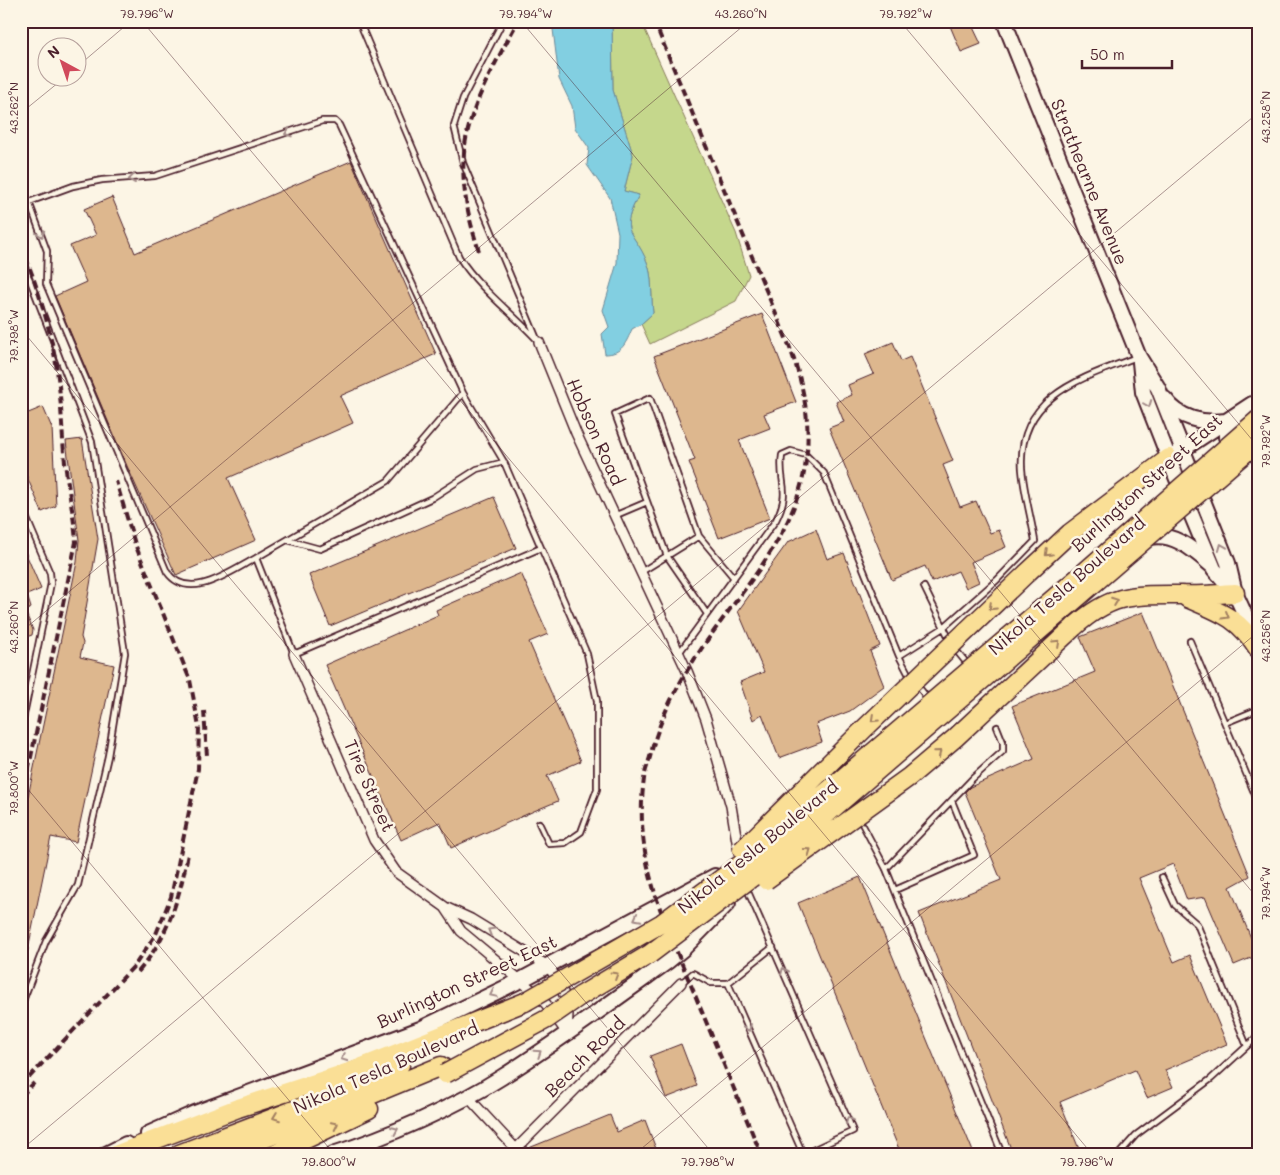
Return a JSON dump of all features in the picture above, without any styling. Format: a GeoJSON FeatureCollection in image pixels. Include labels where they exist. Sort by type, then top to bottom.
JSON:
{"type":"FeatureCollection","features":[{"type":"Feature","properties":{"kind":"highway","name":"Nikola Tesla Boulevard"},"geometry":{"type":"LineString","coordinates":[[227,1154],[437,1058],[525,1002],[573,976],[670,918],[748,859],[1072,582],[1259,419]]}},
{"type":"Feature","properties":{"kind":"highway","name":"Nikola Tesla Boulevard"},"geometry":{"type":"LineString","coordinates":[[179,1154],[297,1109],[547,1019],[580,996],[650,954],[764,870],[1259,441]]}},
{"type":"Feature","properties":{"kind":"highway"},"geometry":{"type":"LineString","coordinates":[[619,948],[696,893],[1070,533],[1176,454]]}},
{"type":"Feature","properties":{"kind":"highway"},"geometry":{"type":"LineString","coordinates":[[650,954],[768,879],[909,777],[955,738],[1074,627],[1100,607],[1118,599],[1144,594],[1182,596],[1235,593]]}},
{"type":"Feature","properties":{"kind":"highway"},"geometry":{"type":"LineString","coordinates":[[1182,596],[1227,615],[1244,629],[1259,650]]}},
{"type":"Feature","properties":{"kind":"highway"},"geometry":{"type":"LineString","coordinates":[[118,1154],[184,1127],[352,1071],[437,1058]]}},
{"type":"Feature","properties":{"kind":"highway"},"geometry":{"type":"LineString","coordinates":[[275,1154],[437,1058]]}},
{"type":"Feature","properties":{"kind":"main road","name":"Strathearne Avenue"},"geometry":{"type":"LineString","coordinates":[[1004,21],[1139,357],[1158,388],[1176,454],[1177,480],[1214,569],[1235,593]]}},
{"type":"Feature","properties":{"kind":"main road","name":"Strathearne Avenue"},"geometry":{"type":"LineString","coordinates":[[1139,357],[1144,392],[1176,454],[1190,468],[1228,563],[1235,593],[1259,644]]}},
{"type":"Feature","properties":{"kind":"main road"},"geometry":{"type":"LineString","coordinates":[[1158,388],[1168,403],[1187,416],[1204,422],[1226,421]]}},
{"type":"Feature","properties":{"kind":"main road"},"geometry":{"type":"LineString","coordinates":[[1176,454],[1259,400]]}},
{"type":"Feature","properties":{"kind":"main road","name":"Burlington Street East"},"geometry":{"type":"LineString","coordinates":[[1043,612],[1074,574],[1259,408]]}},
{"type":"Feature","properties":{"kind":"main road","name":"Burlington Street East"},"geometry":{"type":"LineString","coordinates":[[333,1154],[362,1144],[467,1096],[501,1078],[677,954],[802,826],[1043,612],[1082,584],[1259,432]]}},
{"type":"Feature","properties":{"kind":"main road"},"geometry":{"type":"LineString","coordinates":[[1119,553],[1148,538],[1169,538],[1195,551],[1214,569]]}},
{"type":"Feature","properties":{"kind":"main road","name":"Burlington Street East"},"geometry":{"type":"LineString","coordinates":[[106,1154],[195,1113],[420,1029],[548,966],[741,862],[802,826]]}},
{"type":"Feature","properties":{"kind":"street","name":"Hobson Road"},"geometry":{"type":"LineString","coordinates":[[539,342],[576,433],[679,653],[708,728],[731,806],[745,885]]}},
{"type":"Feature","properties":{"kind":"street","name":"Tire Street"},"geometry":{"type":"LineString","coordinates":[[294,654],[383,857],[396,872],[445,907],[471,919],[548,966],[557,979],[564,997],[568,1014],[567,1033]]}},
{"type":"Feature","properties":{"kind":"street","name":"Tire Street"},"geometry":{"type":"LineString","coordinates":[[445,907],[461,932],[521,980],[546,1004],[567,1033]]}},
{"type":"Feature","properties":{"kind":"street","name":"Beach Road"},"geometry":{"type":"LineString","coordinates":[[513,1152],[681,983]]}},
{"type":"Feature","properties":{"kind":"street"},"geometry":{"type":"LineString","coordinates":[[467,1096],[513,1152]]}},
{"type":"Feature","properties":{"kind":"lane","name":"Hobson Road"},"geometry":{"type":"LineString","coordinates":[[359,21],[459,257],[475,279],[520,320],[539,342]]}},
{"type":"Feature","properties":{"kind":"lane"},"geometry":{"type":"LineString","coordinates":[[503,21],[463,98],[454,126],[462,163],[539,342]]}},
{"type":"Feature","properties":{"kind":"lane"},"geometry":{"type":"LineString","coordinates":[[463,393],[388,481],[256,558],[198,586],[185,585],[172,580],[163,563],[46,284],[46,251],[29,202],[73,186],[102,180],[155,176],[322,121],[335,122],[339,125],[463,393],[504,462],[587,654],[597,701],[596,789],[581,832],[566,843],[550,844],[540,823]]}},
{"type":"Feature","properties":{"kind":"lane"},"geometry":{"type":"LineString","coordinates":[[21,257],[92,442],[126,653],[108,756],[78,885],[46,942],[21,1006]]}},
{"type":"Feature","properties":{"kind":"lane"},"geometry":{"type":"LineString","coordinates":[[899,656],[943,628],[997,580],[1035,540],[1022,459],[1025,437],[1034,418],[1046,402],[1067,385],[1139,357]]}},
{"type":"Feature","properties":{"kind":"lane"},"geometry":{"type":"LineString","coordinates":[[707,614],[667,556],[615,414],[650,398],[699,536],[734,578]]}},
{"type":"Feature","properties":{"kind":"lane"},"geometry":{"type":"LineString","coordinates":[[679,653],[776,520],[784,504],[786,490],[781,465],[782,455],[791,451],[806,455],[824,473],[908,675],[936,708]]}},
{"type":"Feature","properties":{"kind":"lane"},"geometry":{"type":"LineString","coordinates":[[287,540],[320,549],[432,498],[477,469],[504,462]]}},
{"type":"Feature","properties":{"kind":"lane"},"geometry":{"type":"LineString","coordinates":[[614,516],[647,502]]}},
{"type":"Feature","properties":{"kind":"lane"},"geometry":{"type":"LineString","coordinates":[[21,505],[50,572],[51,583],[21,729]]}},
{"type":"Feature","properties":{"kind":"lane"},"geometry":{"type":"LineString","coordinates":[[641,572],[699,536]]}},
{"type":"Feature","properties":{"kind":"lane"},"geometry":{"type":"LineString","coordinates":[[256,558],[294,654],[541,548]]}},
{"type":"Feature","properties":{"kind":"lane"},"geometry":{"type":"LineString","coordinates":[[924,587],[943,628],[958,654],[974,673]]}},
{"type":"Feature","properties":{"kind":"lane"},"geometry":{"type":"LineString","coordinates":[[1190,641],[1259,804]]}},
{"type":"Feature","properties":{"kind":"lane"},"geometry":{"type":"LineString","coordinates":[[1225,723],[1259,709]]}},
{"type":"Feature","properties":{"kind":"lane"},"geometry":{"type":"LineString","coordinates":[[886,869],[1003,751],[1003,742],[997,727]]}},
{"type":"Feature","properties":{"kind":"lane"},"geometry":{"type":"LineString","coordinates":[[843,790],[886,869],[1002,1154]]}},
{"type":"Feature","properties":{"kind":"lane"},"geometry":{"type":"LineString","coordinates":[[895,890],[974,856],[952,801]]}},
{"type":"Feature","properties":{"kind":"lane"},"geometry":{"type":"LineString","coordinates":[[1162,877],[1175,906],[1197,924],[1247,1046]]}},
{"type":"Feature","properties":{"kind":"lane"},"geometry":{"type":"LineString","coordinates":[[728,983],[804,1154],[853,1131],[745,885]]}},
{"type":"Feature","properties":{"kind":"lane"},"geometry":{"type":"LineString","coordinates":[[681,983],[694,973],[711,983],[728,983],[773,947]]}},
{"type":"Feature","properties":{"kind":"lane"},"geometry":{"type":"LineString","coordinates":[[1118,1154],[1136,1135],[1211,1079],[1259,1035]]}},
{"type":"Feature","properties":{"kind":"green space"},"geometry":{"type":"Polygon","coordinates":[[[612,21],[641,21],[736,233],[749,275],[736,301],[650,344],[641,324],[653,313],[651,280],[647,262],[628,225],[632,208],[639,195],[624,191],[633,155],[613,90],[612,21]]]}},
{"type":"Feature","properties":{"kind":"water"},"geometry":{"type":"Polygon","coordinates":[[[552,21],[612,21],[613,90],[633,155],[624,191],[639,195],[632,208],[628,225],[649,268],[653,313],[632,329],[623,347],[611,353],[605,354],[602,334],[609,327],[603,310],[617,263],[618,233],[610,198],[587,165],[589,148],[575,128],[572,106],[559,79],[552,21]]]}},
{"type":"Feature","properties":{"kind":"building"},"geometry":{"type":"Polygon","coordinates":[[[948,21],[970,21],[981,44],[961,52],[948,21]]]}},
{"type":"Feature","properties":{"kind":"building"},"geometry":{"type":"Polygon","coordinates":[[[351,161],[436,354],[340,396],[353,423],[228,478],[256,540],[176,575],[127,466],[55,296],[86,282],[70,246],[96,235],[84,209],[112,197],[135,253],[351,161]]]}},
{"type":"Feature","properties":{"kind":"building"},"geometry":{"type":"Polygon","coordinates":[[[762,314],[796,402],[764,414],[770,428],[739,440],[770,518],[719,538],[689,462],[695,460],[654,356],[762,314]]]}},
{"type":"Feature","properties":{"kind":"building"},"geometry":{"type":"Polygon","coordinates":[[[893,342],[901,361],[910,357],[953,461],[943,465],[960,507],[976,501],[990,533],[999,530],[1006,547],[971,562],[979,582],[966,588],[958,571],[932,582],[925,566],[892,580],[829,428],[844,422],[836,402],[852,395],[848,385],[874,374],[865,354],[893,342]]]}},
{"type":"Feature","properties":{"kind":"building"},"geometry":{"type":"Polygon","coordinates":[[[43,407],[52,428],[56,506],[42,512],[21,463],[21,416],[43,407]]]}},
{"type":"Feature","properties":{"kind":"building"},"geometry":{"type":"Polygon","coordinates":[[[82,439],[98,539],[81,637],[83,643],[80,657],[114,665],[76,842],[51,837],[26,959],[21,958],[21,830],[77,562],[79,540],[66,441],[82,439]]]}},
{"type":"Feature","properties":{"kind":"building"},"geometry":{"type":"Polygon","coordinates":[[[494,497],[516,548],[330,626],[309,575],[494,497]]]}},
{"type":"Feature","properties":{"kind":"building"},"geometry":{"type":"Polygon","coordinates":[[[816,529],[827,559],[844,553],[880,646],[870,651],[884,686],[850,711],[816,724],[822,742],[779,758],[762,714],[753,720],[740,682],[764,672],[738,611],[788,542],[816,529]]]}},
{"type":"Feature","properties":{"kind":"building"},"geometry":{"type":"Polygon","coordinates":[[[21,542],[41,589],[27,595],[31,608],[25,611],[33,630],[32,635],[21,639],[21,542]]]}},
{"type":"Feature","properties":{"kind":"building"},"geometry":{"type":"Polygon","coordinates":[[[521,573],[548,634],[529,642],[581,761],[547,776],[558,801],[451,848],[440,822],[401,840],[325,665],[438,615],[436,610],[521,573]]]}},
{"type":"Feature","properties":{"kind":"building"},"geometry":{"type":"Polygon","coordinates":[[[1143,612],[1250,876],[1230,887],[1258,955],[1234,965],[1205,897],[1187,900],[1173,864],[1139,878],[1174,962],[1190,955],[1227,1044],[1165,1070],[1173,1087],[1147,1098],[1135,1070],[1060,1102],[1081,1154],[1013,1154],[919,913],[1001,880],[965,792],[970,787],[1034,759],[1012,706],[1095,672],[1080,637],[1143,612]]]}},
{"type":"Feature","properties":{"kind":"building"},"geometry":{"type":"Polygon","coordinates":[[[860,877],[974,1154],[901,1154],[798,903],[860,877]]]}},
{"type":"Feature","properties":{"kind":"building"},"geometry":{"type":"Polygon","coordinates":[[[681,1044],[697,1086],[666,1098],[650,1056],[681,1044]]]}},
{"type":"Feature","properties":{"kind":"building"},"geometry":{"type":"Polygon","coordinates":[[[610,1115],[617,1132],[645,1120],[658,1154],[520,1154],[524,1150],[610,1115]]]}},
{"type":"Feature","properties":{"kind":"railway"},"geometry":{"type":"LineString","coordinates":[[479,251],[469,215],[464,184],[464,156],[468,131],[487,80],[518,21]]}},
{"type":"Feature","properties":{"kind":"railway"},"geometry":{"type":"LineString","coordinates":[[654,21],[788,343],[806,410],[805,467],[790,517],[764,562],[701,649],[672,698],[645,772],[642,809],[643,837],[647,864],[654,890],[673,942],[761,1154]]}},
{"type":"Feature","properties":{"kind":"railway"},"geometry":{"type":"LineString","coordinates":[[21,246],[40,297],[50,332],[57,368],[65,462],[76,542],[21,805]]}},
{"type":"Feature","properties":{"kind":"railway"},"geometry":{"type":"LineString","coordinates":[[21,1086],[135,965],[156,934],[171,897],[198,769],[199,727],[190,680],[135,544],[116,481]]}},
{"type":"Feature","properties":{"kind":"railway"},"geometry":{"type":"LineString","coordinates":[[204,711],[207,756]]}},
{"type":"Feature","properties":{"kind":"railway"},"geometry":{"type":"LineString","coordinates":[[138,972],[157,945],[171,917],[181,886],[188,854]]}},
{"type":"Feature","properties":{"kind":"railway"},"geometry":{"type":"LineString","coordinates":[[21,1096],[34,1083]]}}]}
